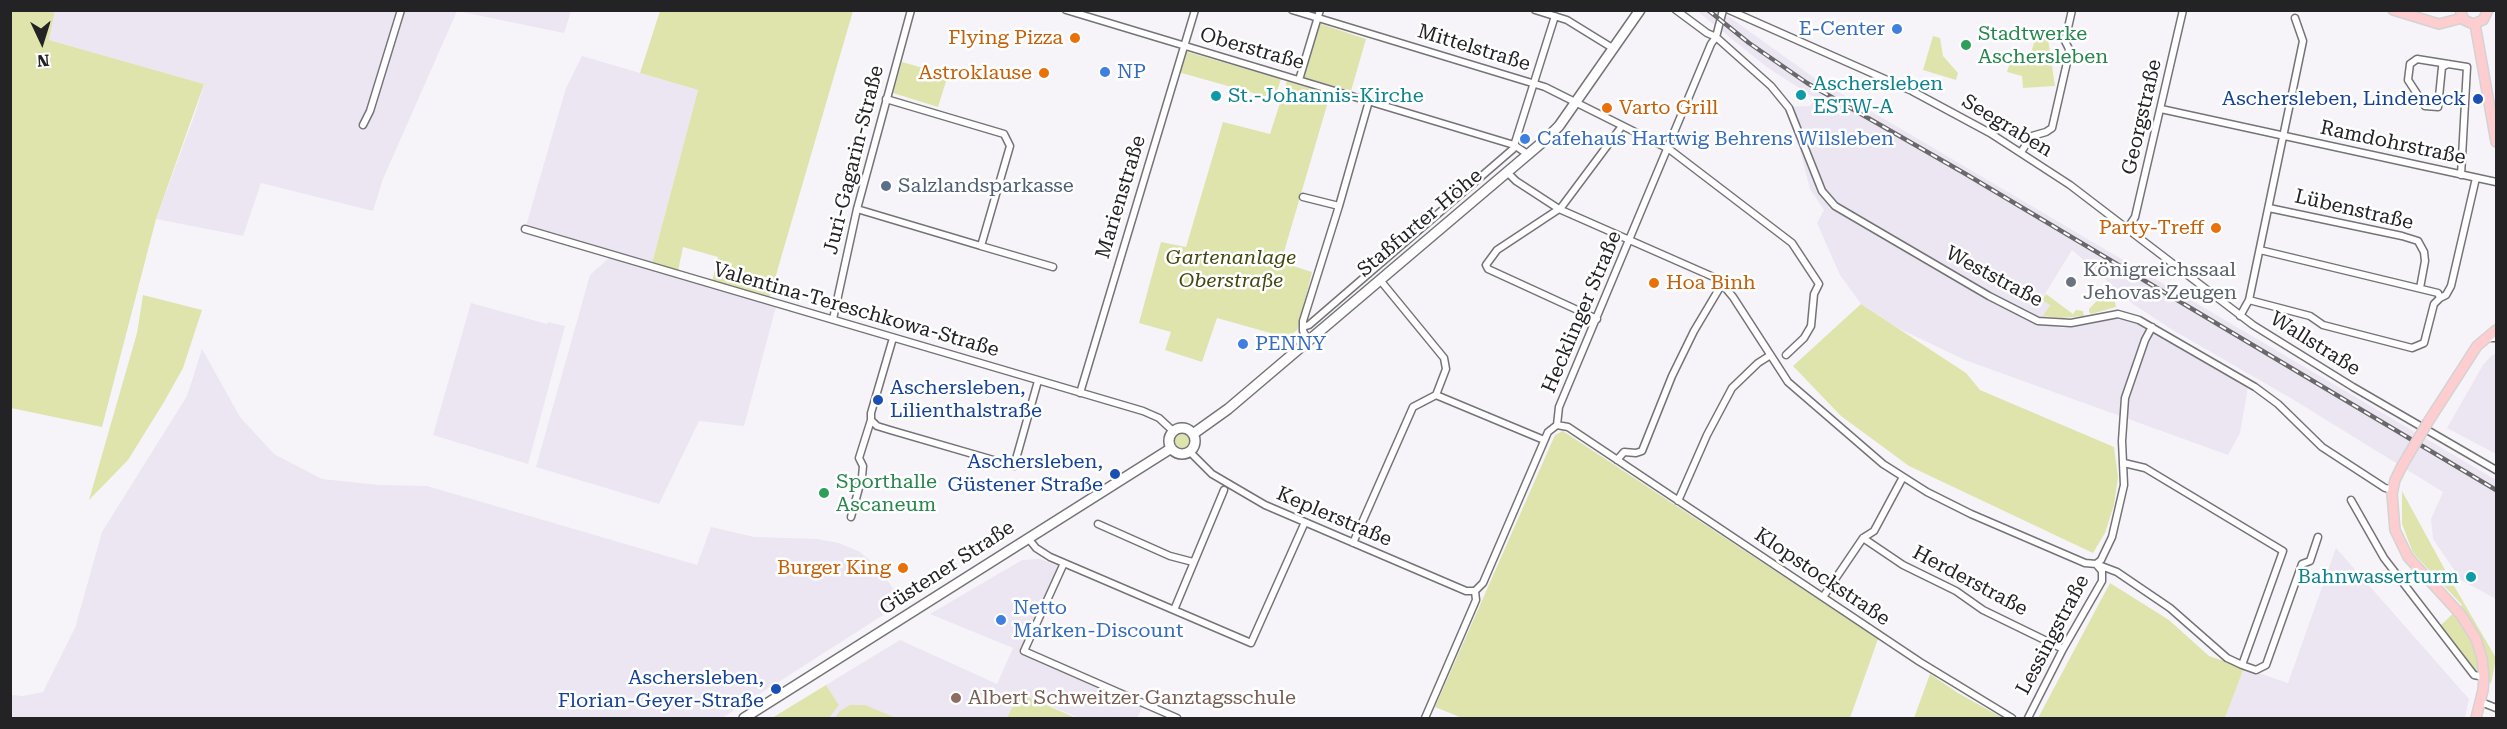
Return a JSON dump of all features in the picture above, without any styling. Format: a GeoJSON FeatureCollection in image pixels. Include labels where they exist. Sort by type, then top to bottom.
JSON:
{"type":"FeatureCollection","features":[{"type":"Feature","properties":{"kind":"main road","name":"Staßfurter Höhe"},"geometry":{"type":"LineString","coordinates":[[1193,434],[1220,416],[1529,155],[1559,126],[1640,10]]}},
{"type":"Feature","properties":{"kind":"main road"},"geometry":{"type":"LineString","coordinates":[[2393,10],[2439,24],[2461,14],[2470,23],[2475,24],[2483,20],[2489,11]]}},
{"type":"Feature","properties":{"kind":"main road"},"geometry":{"type":"LineString","coordinates":[[2475,24],[2496,142]]}},
{"type":"Feature","properties":{"kind":"main road"},"geometry":{"type":"LineString","coordinates":[[2476,718],[2481,702],[2484,677],[2480,649],[2471,628],[2418,569],[2401,544],[2393,520],[2393,490],[2402,466],[2428,422],[2484,338],[2496,330]]}},
{"type":"Feature","properties":{"kind":"main road"},"geometry":{"type":"LineString","coordinates":[[1184,428],[1193,434],[1195,444],[1190,452],[1180,455],[1170,448],[1168,439],[1173,431],[1184,428]]}},
{"type":"Feature","properties":{"kind":"main road","name":"Güstener Straße"},"geometry":{"type":"LineString","coordinates":[[744,718],[1170,448]]}},
{"type":"Feature","properties":{"kind":"street"},"geometry":{"type":"LineString","coordinates":[[363,125],[370,111],[401,10]]}},
{"type":"Feature","properties":{"kind":"street","name":"Juri-Gagarin-Straße"},"geometry":{"type":"LineString","coordinates":[[833,319],[857,209],[911,10]]}},
{"type":"Feature","properties":{"kind":"street","name":"Oberstraße"},"geometry":{"type":"LineString","coordinates":[[1066,10],[1514,145],[1529,155]]}},
{"type":"Feature","properties":{"kind":"street","name":"Marienstraße"},"geometry":{"type":"LineString","coordinates":[[1080,393],[1195,10]]}},
{"type":"Feature","properties":{"kind":"street","name":"Mittelstraße"},"geometry":{"type":"LineString","coordinates":[[1292,10],[1535,84],[1669,149],[1792,243],[1819,284],[1814,294],[1811,326],[1804,338],[1786,355]]}},
{"type":"Feature","properties":{"kind":"street"},"geometry":{"type":"LineString","coordinates":[[1299,80],[1320,10]]}},
{"type":"Feature","properties":{"kind":"street"},"geometry":{"type":"LineString","coordinates":[[1535,10],[1555,16],[1589,32],[1614,49]]}},
{"type":"Feature","properties":{"kind":"street","name":"Weststraße"},"geometry":{"type":"LineString","coordinates":[[1676,10],[1708,34],[1716,37],[1771,86],[1789,108],[1822,191],[1835,206],[1989,296],[2036,320],[2063,324],[2118,314],[2131,316],[2255,387],[2322,447],[2377,483],[2393,490]]}},
{"type":"Feature","properties":{"kind":"street","name":"Seegraben"},"geometry":{"type":"LineString","coordinates":[[1723,11],[1728,10],[1912,91],[2021,152],[2070,185],[2127,229]]}},
{"type":"Feature","properties":{"kind":"street"},"geometry":{"type":"LineString","coordinates":[[2021,152],[2032,136],[2052,128],[2068,58],[2069,49],[2066,41],[2072,10]]}},
{"type":"Feature","properties":{"kind":"street","name":"Georgstraße"},"geometry":{"type":"LineString","coordinates":[[2127,229],[2135,217],[2183,10]]}},
{"type":"Feature","properties":{"kind":"street","name":"Hecklinger Straße"},"geometry":{"type":"LineString","coordinates":[[1425,718],[1476,600],[1475,591],[1483,583],[1544,440],[1550,428],[1557,425],[1559,407],[1716,37],[1723,11]]}},
{"type":"Feature","properties":{"kind":"street"},"geometry":{"type":"LineString","coordinates":[[1514,145],[1555,16]]}},
{"type":"Feature","properties":{"kind":"street"},"geometry":{"type":"LineString","coordinates":[[2282,137],[2303,41],[2295,18]]}},
{"type":"Feature","properties":{"kind":"street"},"geometry":{"type":"LineString","coordinates":[[2448,64],[2442,68],[2438,107],[2425,106],[2409,85],[2410,64],[2417,58],[2467,67],[2461,175]]}},
{"type":"Feature","properties":{"kind":"street"},"geometry":{"type":"LineString","coordinates":[[886,99],[1004,134],[1010,146],[981,246]]}},
{"type":"Feature","properties":{"kind":"street"},"geometry":{"type":"LineString","coordinates":[[1309,341],[1303,327],[1369,101]]}},
{"type":"Feature","properties":{"kind":"street","name":"Ramdohrstraße"},"geometry":{"type":"LineString","coordinates":[[2161,109],[2496,182]]}},
{"type":"Feature","properties":{"kind":"street"},"geometry":{"type":"LineString","coordinates":[[1597,319],[1488,269],[1486,265],[1497,250],[1560,209],[1622,126]]}},
{"type":"Feature","properties":{"kind":"street","name":"Lübenstraße"},"geometry":{"type":"LineString","coordinates":[[2240,316],[2249,300],[2282,137]]}},
{"type":"Feature","properties":{"kind":"street","name":"Staßfurter Höhe"},"geometry":{"type":"LineString","coordinates":[[1303,327],[1309,325],[1458,197],[1510,152],[1514,145]]}},
{"type":"Feature","properties":{"kind":"street"},"geometry":{"type":"LineString","coordinates":[[1508,173],[1516,181],[1560,209],[1705,272],[1722,284],[1788,382],[1842,430],[1903,477],[1988,522],[2085,563],[2096,564],[2116,572],[2146,590],[2185,619],[2227,658],[2242,665],[2256,670],[2266,665],[2302,564],[2310,561],[2318,537]]}},
{"type":"Feature","properties":{"kind":"street","name":"Wallstraße"},"geometry":{"type":"LineString","coordinates":[[2249,300],[2310,316],[2323,326],[2412,348],[2424,343],[2434,304],[2446,295],[2451,286],[2476,178]]}},
{"type":"Feature","properties":{"kind":"street"},"geometry":{"type":"LineString","coordinates":[[1303,196],[1339,206]]}},
{"type":"Feature","properties":{"kind":"street","name":"Lübenstraße"},"geometry":{"type":"LineString","coordinates":[[2269,208],[2412,238],[2422,246],[2424,252],[2420,288]]}},
{"type":"Feature","properties":{"kind":"street"},"geometry":{"type":"LineString","coordinates":[[857,209],[1053,267]]}},
{"type":"Feature","properties":{"kind":"street","name":"Valentina-Tereschkowa-Straße"},"geometry":{"type":"LineString","coordinates":[[525,229],[1152,415],[1173,431]]}},
{"type":"Feature","properties":{"kind":"street","name":"Wallstraße"},"geometry":{"type":"LineString","coordinates":[[2127,229],[2240,316],[2353,387],[2496,470]]}},
{"type":"Feature","properties":{"kind":"street"},"geometry":{"type":"LineString","coordinates":[[2260,250],[2420,288],[2438,293],[2440,298]]}},
{"type":"Feature","properties":{"kind":"street"},"geometry":{"type":"LineString","coordinates":[[1353,543],[1413,407],[1436,395],[1446,369],[1444,358],[1380,280]]}},
{"type":"Feature","properties":{"kind":"street"},"geometry":{"type":"LineString","coordinates":[[1617,460],[1624,452],[1642,451],[1672,376],[1694,331],[1722,284]]}},
{"type":"Feature","properties":{"kind":"street","name":"Lessingstraße"},"geometry":{"type":"LineString","coordinates":[[2028,718],[2102,580],[2102,571],[2096,564],[2108,548],[2118,518],[2124,486],[2122,441],[2125,398],[2145,340],[2152,327]]}},
{"type":"Feature","properties":{"kind":"street"},"geometry":{"type":"LineString","coordinates":[[851,517],[863,466],[859,458],[893,338]]}},
{"type":"Feature","properties":{"kind":"street"},"geometry":{"type":"LineString","coordinates":[[2484,338],[2496,338]]}},
{"type":"Feature","properties":{"kind":"street"},"geometry":{"type":"LineString","coordinates":[[1678,501],[1707,435],[1732,388],[1769,356]]}},
{"type":"Feature","properties":{"kind":"street"},"geometry":{"type":"LineString","coordinates":[[871,420],[877,426],[1014,466],[1038,381]]}},
{"type":"Feature","properties":{"kind":"street"},"geometry":{"type":"LineString","coordinates":[[1436,395],[1544,440]]}},
{"type":"Feature","properties":{"kind":"street","name":"Klopstockstraße"},"geometry":{"type":"LineString","coordinates":[[1557,425],[1568,427],[1823,597],[2012,718]]}},
{"type":"Feature","properties":{"kind":"street","name":"Keplerstraße"},"geometry":{"type":"LineString","coordinates":[[1190,452],[1215,476],[1265,505],[1466,591],[1475,591]]}},
{"type":"Feature","properties":{"kind":"street"},"geometry":{"type":"LineString","coordinates":[[2124,463],[2145,468],[2283,551],[2242,665]]}},
{"type":"Feature","properties":{"kind":"street"},"geometry":{"type":"LineString","coordinates":[[1823,597],[1863,538],[1874,531],[1903,477]]}},
{"type":"Feature","properties":{"kind":"street"},"geometry":{"type":"LineString","coordinates":[[1174,610],[1224,490]]}},
{"type":"Feature","properties":{"kind":"street"},"geometry":{"type":"LineString","coordinates":[[2351,500],[2384,558],[2474,675],[2484,677]]}},
{"type":"Feature","properties":{"kind":"street"},"geometry":{"type":"LineString","coordinates":[[1028,538],[1040,551],[1064,563],[1251,643],[1305,522]]}},
{"type":"Feature","properties":{"kind":"street"},"geometry":{"type":"LineString","coordinates":[[1098,524],[1170,556],[1193,562]]}},
{"type":"Feature","properties":{"kind":"street","name":"Herderstraße"},"geometry":{"type":"LineString","coordinates":[[1863,538],[1903,565],[1956,591],[1989,614],[2063,649]]}},
{"type":"Feature","properties":{"kind":"street"},"geometry":{"type":"LineString","coordinates":[[1064,563],[1024,651],[1166,716],[1177,718]]}},
{"type":"Feature","properties":{"kind":"street"},"geometry":{"type":"LineString","coordinates":[[2481,702],[2496,707]]}},
{"type":"Feature","properties":{"kind":"shaded area"},"geometry":{"type":"Polygon","coordinates":[[[55,11],[457,11],[383,179],[373,211],[261,183],[243,236],[156,219],[204,84],[49,40],[55,11]]]}},
{"type":"Feature","properties":{"kind":"shaded area"},"geometry":{"type":"Polygon","coordinates":[[[457,11],[571,11],[564,33],[457,11]]]}},
{"type":"Feature","properties":{"kind":"shaded area"},"geometry":{"type":"Polygon","coordinates":[[[1697,11],[1721,11],[1813,77],[2496,480],[2496,599],[2461,580],[2433,539],[2431,519],[2443,492],[2294,400],[2171,329],[2133,304],[2072,250],[2042,299],[2050,304],[2040,324],[2063,328],[2107,318],[2130,320],[2248,387],[2240,433],[2228,455],[1965,360],[1898,328],[1861,304],[1840,275],[1817,223],[1824,210],[1810,189],[1800,150],[1785,107],[1810,106],[1815,98],[1768,68],[1697,11]]]}},
{"type":"Feature","properties":{"kind":"shaded area"},"geometry":{"type":"Polygon","coordinates":[[[582,56],[698,90],[652,263],[526,226],[566,88],[582,56]]]}},
{"type":"Feature","properties":{"kind":"shaded area"},"geometry":{"type":"Polygon","coordinates":[[[609,258],[777,303],[744,426],[699,421],[659,504],[536,467],[590,275],[609,258]]]}},
{"type":"Feature","properties":{"kind":"shaded area"},"geometry":{"type":"Polygon","coordinates":[[[471,303],[547,324],[548,322],[565,326],[528,464],[433,435],[471,303]]]}},
{"type":"Feature","properties":{"kind":"shaded area"},"geometry":{"type":"Polygon","coordinates":[[[202,349],[240,417],[274,454],[322,479],[379,485],[427,486],[697,565],[711,527],[754,537],[817,539],[839,543],[860,552],[881,570],[902,603],[722,718],[11,718],[11,695],[23,696],[43,692],[75,628],[102,532],[187,396],[202,349]]]}},
{"type":"Feature","properties":{"kind":"shaded area"},"geometry":{"type":"Polygon","coordinates":[[[2496,354],[2496,454],[2447,428],[2483,365],[2492,355],[2496,354]]]}},
{"type":"Feature","properties":{"kind":"shaded area"},"geometry":{"type":"Polygon","coordinates":[[[2336,548],[2469,699],[2465,718],[2225,718],[2244,668],[2288,683],[2336,548]]]}},
{"type":"Feature","properties":{"kind":"shaded area"},"geometry":{"type":"Polygon","coordinates":[[[1040,559],[1058,566],[1021,651],[1018,651],[1144,705],[1137,718],[1079,718],[1019,693],[1007,718],[829,718],[839,705],[826,685],[900,640],[997,684],[1013,648],[930,614],[1022,560],[1040,559]]]}},
{"type":"Feature","properties":{"kind":"green space"},"geometry":{"type":"Polygon","coordinates":[[[11,10],[55,11],[49,40],[204,84],[156,219],[102,427],[11,408],[11,10]]]}},
{"type":"Feature","properties":{"kind":"green space"},"geometry":{"type":"Polygon","coordinates":[[[660,11],[853,11],[769,299],[712,282],[718,257],[683,247],[678,271],[652,263],[698,90],[640,73],[660,11]]]}},
{"type":"Feature","properties":{"kind":"green space"},"geometry":{"type":"Polygon","coordinates":[[[1318,23],[1366,39],[1351,91],[1304,78],[1318,23]]]}},
{"type":"Feature","properties":{"kind":"green space"},"geometry":{"type":"Polygon","coordinates":[[[1933,36],[1940,38],[1943,56],[1958,73],[1956,80],[1923,70],[1933,36]]]}},
{"type":"Feature","properties":{"kind":"green space"},"geometry":{"type":"Polygon","coordinates":[[[2036,36],[2048,39],[2055,86],[2023,88],[2022,76],[2007,72],[2013,54],[2029,59],[2036,36]]]}},
{"type":"Feature","properties":{"kind":"green space"},"geometry":{"type":"Polygon","coordinates":[[[1184,51],[1281,79],[1276,94],[1267,97],[1178,72],[1184,51]]]}},
{"type":"Feature","properties":{"kind":"green space"},"geometry":{"type":"Polygon","coordinates":[[[902,62],[948,75],[938,107],[893,93],[902,62]]]}},
{"type":"Feature","properties":{"kind":"green space","name":"Gartenanlage Oberstraße"},"geometry":{"type":"Polygon","coordinates":[[[1287,81],[1330,95],[1281,262],[1312,272],[1298,329],[1288,338],[1217,318],[1202,362],[1165,350],[1171,332],[1139,323],[1161,242],[1186,247],[1223,122],[1270,134],[1287,81]]]}},
{"type":"Feature","properties":{"kind":"green space"},"geometry":{"type":"Polygon","coordinates":[[[2107,290],[2113,292],[2116,307],[2091,314],[2089,309],[2107,290]]]}},
{"type":"Feature","properties":{"kind":"green space"},"geometry":{"type":"Polygon","coordinates":[[[2046,294],[2073,314],[2076,310],[2083,311],[2084,316],[2062,318],[2043,316],[2050,305],[2042,300],[2046,294]]]}},
{"type":"Feature","properties":{"kind":"green space"},"geometry":{"type":"Polygon","coordinates":[[[143,295],[202,310],[183,368],[164,402],[128,460],[89,500],[137,333],[143,295]]]}},
{"type":"Feature","properties":{"kind":"green space"},"geometry":{"type":"Polygon","coordinates":[[[1861,304],[1966,373],[1980,390],[2114,447],[2118,477],[2114,505],[2105,533],[2093,553],[1909,466],[1841,416],[1793,366],[1861,304]]]}},
{"type":"Feature","properties":{"kind":"green space"},"geometry":{"type":"Polygon","coordinates":[[[1563,431],[1878,639],[1850,718],[1462,718],[1435,707],[1555,435],[1563,431]]]}},
{"type":"Feature","properties":{"kind":"green space"},"geometry":{"type":"Polygon","coordinates":[[[1179,434],[1185,434],[1189,441],[1185,448],[1179,448],[1175,444],[1175,438],[1179,434]]]}},
{"type":"Feature","properties":{"kind":"green space"},"geometry":{"type":"Polygon","coordinates":[[[2402,491],[2496,658],[2491,684],[2482,672],[2475,672],[2441,625],[2462,605],[2413,553],[2402,524],[2402,491]]]}},
{"type":"Feature","properties":{"kind":"green space"},"geometry":{"type":"Polygon","coordinates":[[[2110,583],[2169,620],[2209,656],[2244,668],[2225,718],[2038,718],[2110,583]]]}},
{"type":"Feature","properties":{"kind":"green space"},"geometry":{"type":"Polygon","coordinates":[[[1930,674],[1958,693],[2003,718],[1914,718],[1930,674]]]}},
{"type":"Feature","properties":{"kind":"green space"},"geometry":{"type":"Polygon","coordinates":[[[826,685],[839,705],[829,718],[772,718],[826,685]]]}},
{"type":"Feature","properties":{"kind":"green space"},"geometry":{"type":"Polygon","coordinates":[[[1019,693],[1076,718],[1007,718],[1019,693]]]}},
{"type":"Feature","properties":{"kind":"green space"},"geometry":{"type":"Polygon","coordinates":[[[850,705],[865,705],[896,718],[835,718],[840,711],[850,705]]]}},
{"type":"Feature","properties":{"kind":"railway"},"geometry":{"type":"LineString","coordinates":[[1708,10],[1749,43],[1807,83],[1964,173],[2496,490]]}},
{"type":"Feature","properties":{"kind":"place","name":"E-Center"},"geometry":{"type":"Point","coordinates":[1897,29]}},
{"type":"Feature","properties":{"kind":"place","name":"Flying Pizza"},"geometry":{"type":"Point","coordinates":[1075,38]}},
{"type":"Feature","properties":{"kind":"place","name":"Stadtwerke Aschersleben"},"geometry":{"type":"Point","coordinates":[1966,45]}},
{"type":"Feature","properties":{"kind":"place","name":"NP"},"geometry":{"type":"Point","coordinates":[1105,72]}},
{"type":"Feature","properties":{"kind":"place","name":"Astroklause"},"geometry":{"type":"Point","coordinates":[1044,73]}},
{"type":"Feature","properties":{"kind":"place","name":"Aschersleben ESTW-A"},"geometry":{"type":"Point","coordinates":[1801,95]}},
{"type":"Feature","properties":{"kind":"place","name":"St.-Johannis-Kirche"},"geometry":{"type":"Point","coordinates":[1216,96]}},
{"type":"Feature","properties":{"kind":"place","name":"Aschersleben, Lindeneck"},"geometry":{"type":"Point","coordinates":[2478,99]}},
{"type":"Feature","properties":{"kind":"place","name":"Varto Grill"},"geometry":{"type":"Point","coordinates":[1607,108]}},
{"type":"Feature","properties":{"kind":"place","name":"Cafehaus Hartwig Behrens Wilsleben"},"geometry":{"type":"Point","coordinates":[1525,139]}},
{"type":"Feature","properties":{"kind":"place","name":"Salzlandsparkasse"},"geometry":{"type":"Point","coordinates":[886,186]}},
{"type":"Feature","properties":{"kind":"place","name":"Party-Treff"},"geometry":{"type":"Point","coordinates":[2216,228]}},
{"type":"Feature","properties":{"kind":"place","name":"Königreichssaal Jehovas Zeugen"},"geometry":{"type":"Point","coordinates":[2071,282]}},
{"type":"Feature","properties":{"kind":"place","name":"Hoa Binh"},"geometry":{"type":"Point","coordinates":[1654,283]}},
{"type":"Feature","properties":{"kind":"place","name":"PENNY"},"geometry":{"type":"Point","coordinates":[1243,344]}},
{"type":"Feature","properties":{"kind":"place","name":"Aschersleben, Lilienthalstraße"},"geometry":{"type":"Point","coordinates":[878,400]}},
{"type":"Feature","properties":{"kind":"place","name":"Aschersleben, Güstener Straße"},"geometry":{"type":"Point","coordinates":[1115,474]}},
{"type":"Feature","properties":{"kind":"place","name":"Sporthalle Ascaneum"},"geometry":{"type":"Point","coordinates":[824,493]}},
{"type":"Feature","properties":{"kind":"place","name":"Burger King"},"geometry":{"type":"Point","coordinates":[903,568]}},
{"type":"Feature","properties":{"kind":"place","name":"Bahnwasserturm"},"geometry":{"type":"Point","coordinates":[2471,577]}},
{"type":"Feature","properties":{"kind":"place","name":"Netto Marken-Discount"},"geometry":{"type":"Point","coordinates":[1001,620]}},
{"type":"Feature","properties":{"kind":"place","name":"Aschersleben, Florian-Geyer-Straße"},"geometry":{"type":"Point","coordinates":[776,689]}},
{"type":"Feature","properties":{"kind":"place","name":"Albert Schweitzer Ganztagsschule"},"geometry":{"type":"Point","coordinates":[956,698]}}]}
